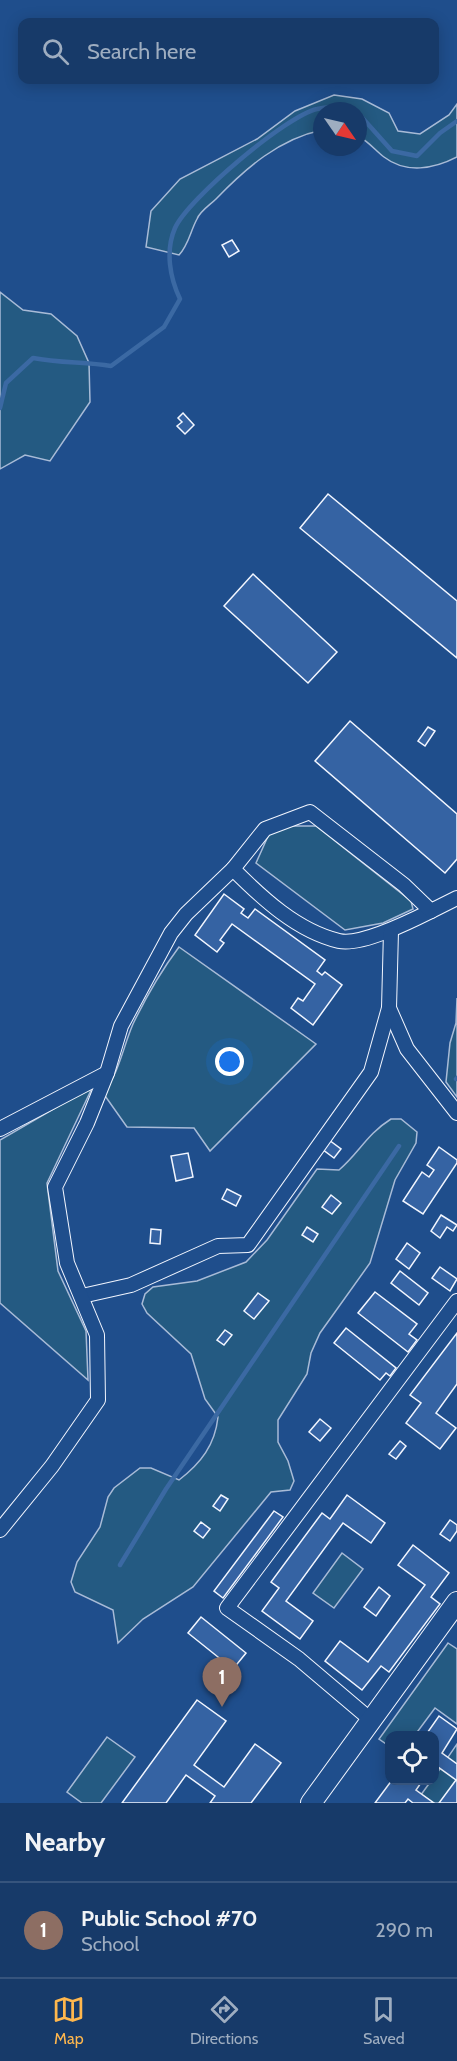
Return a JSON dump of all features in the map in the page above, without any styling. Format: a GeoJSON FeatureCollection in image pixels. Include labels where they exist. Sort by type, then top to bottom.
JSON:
{"type":"FeatureCollection","features":[{"type":"Feature","properties":{"kind":"street"},"geometry":{"type":"LineString","coordinates":[[0,1530],[52,1466],[98,1400],[97,1335],[67,1263],[55,1187],[87,1123],[107,1073],[121,1026],[171,933],[233,869],[265,829],[310,812],[404,885],[431,911]]}},
{"type":"Feature","properties":{"kind":"street"},"geometry":{"type":"LineString","coordinates":[[233,869],[268,905],[300,924],[341,942],[390,931],[457,898]]}},
{"type":"Feature","properties":{"kind":"street"},"geometry":{"type":"LineString","coordinates":[[82,1296],[131,1285],[218,1246],[248,1245],[371,1072],[389,1008],[390,931]]}},
{"type":"Feature","properties":{"kind":"street"},"geometry":{"type":"LineString","coordinates":[[389,1008],[407,1049],[457,1113]]}},
{"type":"Feature","properties":{"kind":"street"},"geometry":{"type":"LineString","coordinates":[[0,1129],[107,1073]]}},
{"type":"Feature","properties":{"kind":"street"},"geometry":{"type":"LineString","coordinates":[[371,1720],[299,1659],[228,1608],[457,1301]]}},
{"type":"Feature","properties":{"kind":"street"},"geometry":{"type":"LineString","coordinates":[[311,1803],[371,1720],[451,1624],[457,1602]]}},
{"type":"Feature","properties":{"kind":"shaded area"},"geometry":{"type":"Polygon","coordinates":[[[334,95],[362,99],[389,113],[398,131],[420,134],[449,115],[457,104],[457,157],[430,167],[401,166],[384,157],[367,143],[367,102],[317,102],[334,95]]]}},
{"type":"Feature","properties":{"kind":"shaded area"},"geometry":{"type":"Polygon","coordinates":[[[313,104],[313,132],[277,148],[239,176],[198,216],[185,247],[179,255],[146,247],[151,211],[180,179],[257,139],[295,111],[313,104]]]}},
{"type":"Feature","properties":{"kind":"shaded area"},"geometry":{"type":"Polygon","coordinates":[[[0,292],[23,310],[51,314],[77,336],[89,363],[90,402],[50,461],[25,455],[0,469],[0,292]]]}},
{"type":"Feature","properties":{"kind":"shaded area"},"geometry":{"type":"Polygon","coordinates":[[[288,826],[316,826],[411,901],[413,909],[383,923],[345,930],[256,863],[269,834],[288,826]]]}},
{"type":"Feature","properties":{"kind":"shaded area"},"geometry":{"type":"Polygon","coordinates":[[[179,947],[316,1044],[210,1151],[194,1128],[127,1127],[103,1093],[113,1077],[143,1004],[179,947]]]}},
{"type":"Feature","properties":{"kind":"shaded area"},"geometry":{"type":"Polygon","coordinates":[[[457,998],[457,1097],[446,1082],[450,1043],[456,1023],[457,998]]]}},
{"type":"Feature","properties":{"kind":"shaded area"},"geometry":{"type":"Polygon","coordinates":[[[93,1086],[47,1183],[58,1271],[86,1331],[88,1380],[0,1303],[0,1140],[93,1086]]]}},
{"type":"Feature","properties":{"kind":"shaded area"},"geometry":{"type":"Polygon","coordinates":[[[391,1119],[401,1119],[417,1132],[416,1143],[395,1180],[370,1263],[320,1333],[311,1353],[307,1374],[278,1420],[278,1442],[288,1461],[294,1481],[290,1490],[271,1492],[193,1587],[143,1619],[118,1643],[113,1610],[75,1592],[71,1582],[77,1562],[100,1527],[108,1497],[114,1488],[140,1468],[151,1468],[179,1480],[206,1453],[214,1436],[218,1417],[205,1399],[191,1354],[147,1313],[142,1304],[145,1294],[153,1287],[197,1281],[246,1262],[267,1240],[317,1169],[339,1170],[376,1131],[391,1119]]]}},
{"type":"Feature","properties":{"kind":"shaded area"},"geometry":{"type":"Polygon","coordinates":[[[342,1553],[363,1569],[334,1608],[313,1593],[342,1553]]]}},
{"type":"Feature","properties":{"kind":"shaded area"},"geometry":{"type":"Polygon","coordinates":[[[448,1643],[457,1649],[457,1724],[435,1708],[418,1731],[385,1731],[385,1743],[379,1739],[448,1643]]]}},
{"type":"Feature","properties":{"kind":"shaded area"},"geometry":{"type":"Polygon","coordinates":[[[107,1737],[135,1757],[101,1803],[82,1803],[67,1792],[107,1737]]]}},
{"type":"Feature","properties":{"kind":"shaded area"},"geometry":{"type":"Polygon","coordinates":[[[457,1744],[457,1803],[415,1803],[428,1785],[439,1785],[439,1770],[457,1744]]]}},
{"type":"Feature","properties":{"kind":"building"},"geometry":{"type":"Polygon","coordinates":[[[232,240],[239,251],[229,257],[222,245],[232,240]]]}},
{"type":"Feature","properties":{"kind":"building"},"geometry":{"type":"Polygon","coordinates":[[[183,413],[194,425],[185,434],[177,426],[182,422],[178,418],[183,413]]]}},
{"type":"Feature","properties":{"kind":"building"},"geometry":{"type":"Polygon","coordinates":[[[328,494],[457,601],[457,658],[300,528],[328,494]]]}},
{"type":"Feature","properties":{"kind":"building"},"geometry":{"type":"Polygon","coordinates":[[[253,574],[337,652],[308,683],[224,606],[253,574]]]}},
{"type":"Feature","properties":{"kind":"building"},"geometry":{"type":"Polygon","coordinates":[[[350,721],[457,814],[457,859],[445,873],[315,761],[350,721]]]}},
{"type":"Feature","properties":{"kind":"building"},"geometry":{"type":"Polygon","coordinates":[[[428,727],[435,731],[425,746],[418,741],[428,727]]]}},
{"type":"Feature","properties":{"kind":"building"},"geometry":{"type":"Polygon","coordinates":[[[224,894],[244,909],[241,913],[248,918],[255,909],[325,960],[317,971],[322,975],[325,972],[342,985],[313,1025],[291,1008],[298,998],[303,1001],[315,984],[232,924],[220,940],[224,943],[217,952],[195,935],[224,894]]]}},
{"type":"Feature","properties":{"kind":"building"},"geometry":{"type":"Polygon","coordinates":[[[329,1140],[341,1149],[334,1158],[322,1149],[329,1140]]]}},
{"type":"Feature","properties":{"kind":"building"},"geometry":{"type":"Polygon","coordinates":[[[439,1147],[457,1160],[457,1163],[423,1214],[403,1201],[422,1172],[429,1177],[434,1170],[427,1165],[439,1147]]]}},
{"type":"Feature","properties":{"kind":"building"},"geometry":{"type":"Polygon","coordinates":[[[188,1153],[193,1177],[176,1181],[171,1156],[188,1153]]]}},
{"type":"Feature","properties":{"kind":"building"},"geometry":{"type":"Polygon","coordinates":[[[227,1189],[241,1196],[236,1206],[222,1199],[227,1189]]]}},
{"type":"Feature","properties":{"kind":"building"},"geometry":{"type":"Polygon","coordinates":[[[331,1195],[341,1203],[332,1214],[322,1207],[331,1195]]]}},
{"type":"Feature","properties":{"kind":"building"},"geometry":{"type":"Polygon","coordinates":[[[441,1215],[457,1225],[453,1231],[447,1227],[440,1238],[431,1231],[441,1215]]]}},
{"type":"Feature","properties":{"kind":"building"},"geometry":{"type":"Polygon","coordinates":[[[307,1227],[318,1234],[313,1242],[302,1235],[307,1227]]]}},
{"type":"Feature","properties":{"kind":"building"},"geometry":{"type":"Polygon","coordinates":[[[151,1229],[161,1230],[160,1244],[150,1243],[151,1229]]]}},
{"type":"Feature","properties":{"kind":"building"},"geometry":{"type":"Polygon","coordinates":[[[407,1243],[420,1253],[409,1269],[396,1259],[407,1243]]]}},
{"type":"Feature","properties":{"kind":"building"},"geometry":{"type":"Polygon","coordinates":[[[440,1267],[457,1279],[450,1291],[432,1278],[440,1267]]]}},
{"type":"Feature","properties":{"kind":"building"},"geometry":{"type":"Polygon","coordinates":[[[400,1271],[428,1293],[419,1305],[391,1283],[400,1271]]]}},
{"type":"Feature","properties":{"kind":"building"},"geometry":{"type":"Polygon","coordinates":[[[375,1292],[417,1324],[409,1334],[417,1340],[408,1352],[358,1313],[375,1292]]]}},
{"type":"Feature","properties":{"kind":"building"},"geometry":{"type":"Polygon","coordinates":[[[258,1293],[269,1301],[254,1319],[244,1311],[258,1293]]]}},
{"type":"Feature","properties":{"kind":"building"},"geometry":{"type":"Polygon","coordinates":[[[346,1328],[396,1368],[390,1376],[386,1373],[380,1380],[334,1343],[346,1328]]]}},
{"type":"Feature","properties":{"kind":"building"},"geometry":{"type":"Polygon","coordinates":[[[225,1330],[232,1335],[224,1345],[217,1340],[225,1330]]]}},
{"type":"Feature","properties":{"kind":"building"},"geometry":{"type":"Polygon","coordinates":[[[457,1333],[457,1384],[436,1413],[456,1428],[440,1449],[406,1423],[421,1403],[410,1395],[457,1333]]]}},
{"type":"Feature","properties":{"kind":"building"},"geometry":{"type":"Polygon","coordinates":[[[320,1419],[331,1428],[320,1441],[309,1432],[320,1419]]]}},
{"type":"Feature","properties":{"kind":"building"},"geometry":{"type":"Polygon","coordinates":[[[400,1441],[406,1446],[396,1459],[389,1454],[400,1441]]]}},
{"type":"Feature","properties":{"kind":"building"},"geometry":{"type":"Polygon","coordinates":[[[221,1495],[228,1499],[220,1511],[213,1506],[221,1495]]]}},
{"type":"Feature","properties":{"kind":"building"},"geometry":{"type":"Polygon","coordinates":[[[347,1495],[385,1523],[371,1543],[343,1523],[286,1601],[313,1621],[300,1639],[262,1611],[279,1588],[271,1582],[322,1513],[330,1519],[347,1495]]]}},
{"type":"Feature","properties":{"kind":"building"},"geometry":{"type":"Polygon","coordinates":[[[274,1511],[283,1517],[223,1598],[214,1591],[274,1511]]]}},
{"type":"Feature","properties":{"kind":"building"},"geometry":{"type":"Polygon","coordinates":[[[450,1520],[457,1525],[457,1531],[450,1541],[440,1534],[450,1520]]]}},
{"type":"Feature","properties":{"kind":"building"},"geometry":{"type":"Polygon","coordinates":[[[201,1522],[210,1529],[203,1538],[194,1531],[201,1522]]]}},
{"type":"Feature","properties":{"kind":"building"},"geometry":{"type":"Polygon","coordinates":[[[413,1545],[449,1573],[431,1597],[440,1604],[389,1672],[381,1666],[362,1690],[325,1661],[340,1641],[368,1662],[425,1585],[398,1565],[413,1545]]]}},
{"type":"Feature","properties":{"kind":"building"},"geometry":{"type":"Polygon","coordinates":[[[379,1587],[390,1596],[376,1616],[364,1607],[379,1587]]]}},
{"type":"Feature","properties":{"kind":"building"},"geometry":{"type":"Polygon","coordinates":[[[201,1617],[246,1653],[233,1669],[188,1633],[201,1617]]]}},
{"type":"Feature","properties":{"kind":"building"},"geometry":{"type":"Polygon","coordinates":[[[197,1700],[226,1721],[194,1765],[224,1787],[255,1744],[281,1763],[251,1803],[210,1803],[215,1796],[186,1775],[166,1803],[122,1803],[197,1700]]]}},
{"type":"Feature","properties":{"kind":"building"},"geometry":{"type":"Polygon","coordinates":[[[439,1716],[457,1729],[442,1753],[457,1764],[457,1803],[439,1803],[456,1780],[439,1768],[439,1731],[428,1731],[439,1716]]]}},
{"type":"Feature","properties":{"kind":"building"},"geometry":{"type":"Polygon","coordinates":[[[388,1785],[420,1785],[416,1790],[434,1803],[413,1803],[408,1799],[405,1803],[375,1803],[388,1785]]]}},
{"type":"Feature","properties":{"kind":"waterway"},"geometry":{"type":"LineString","coordinates":[[0,408],[6,383],[33,358],[111,366],[164,327],[180,299],[170,264],[170,246],[175,228],[198,198],[239,160],[284,126],[313,111]]}},
{"type":"Feature","properties":{"kind":"waterway"},"geometry":{"type":"LineString","coordinates":[[367,123],[392,151],[417,156],[440,133],[457,121]]}},
{"type":"Feature","properties":{"kind":"waterway"},"geometry":{"type":"LineString","coordinates":[[120,1565],[166,1489],[399,1146]]}},
{"type":"Feature","properties":{"kind":"place","name":"Public School #70"},"geometry":{"type":"Point","coordinates":[222,1707]}}]}
